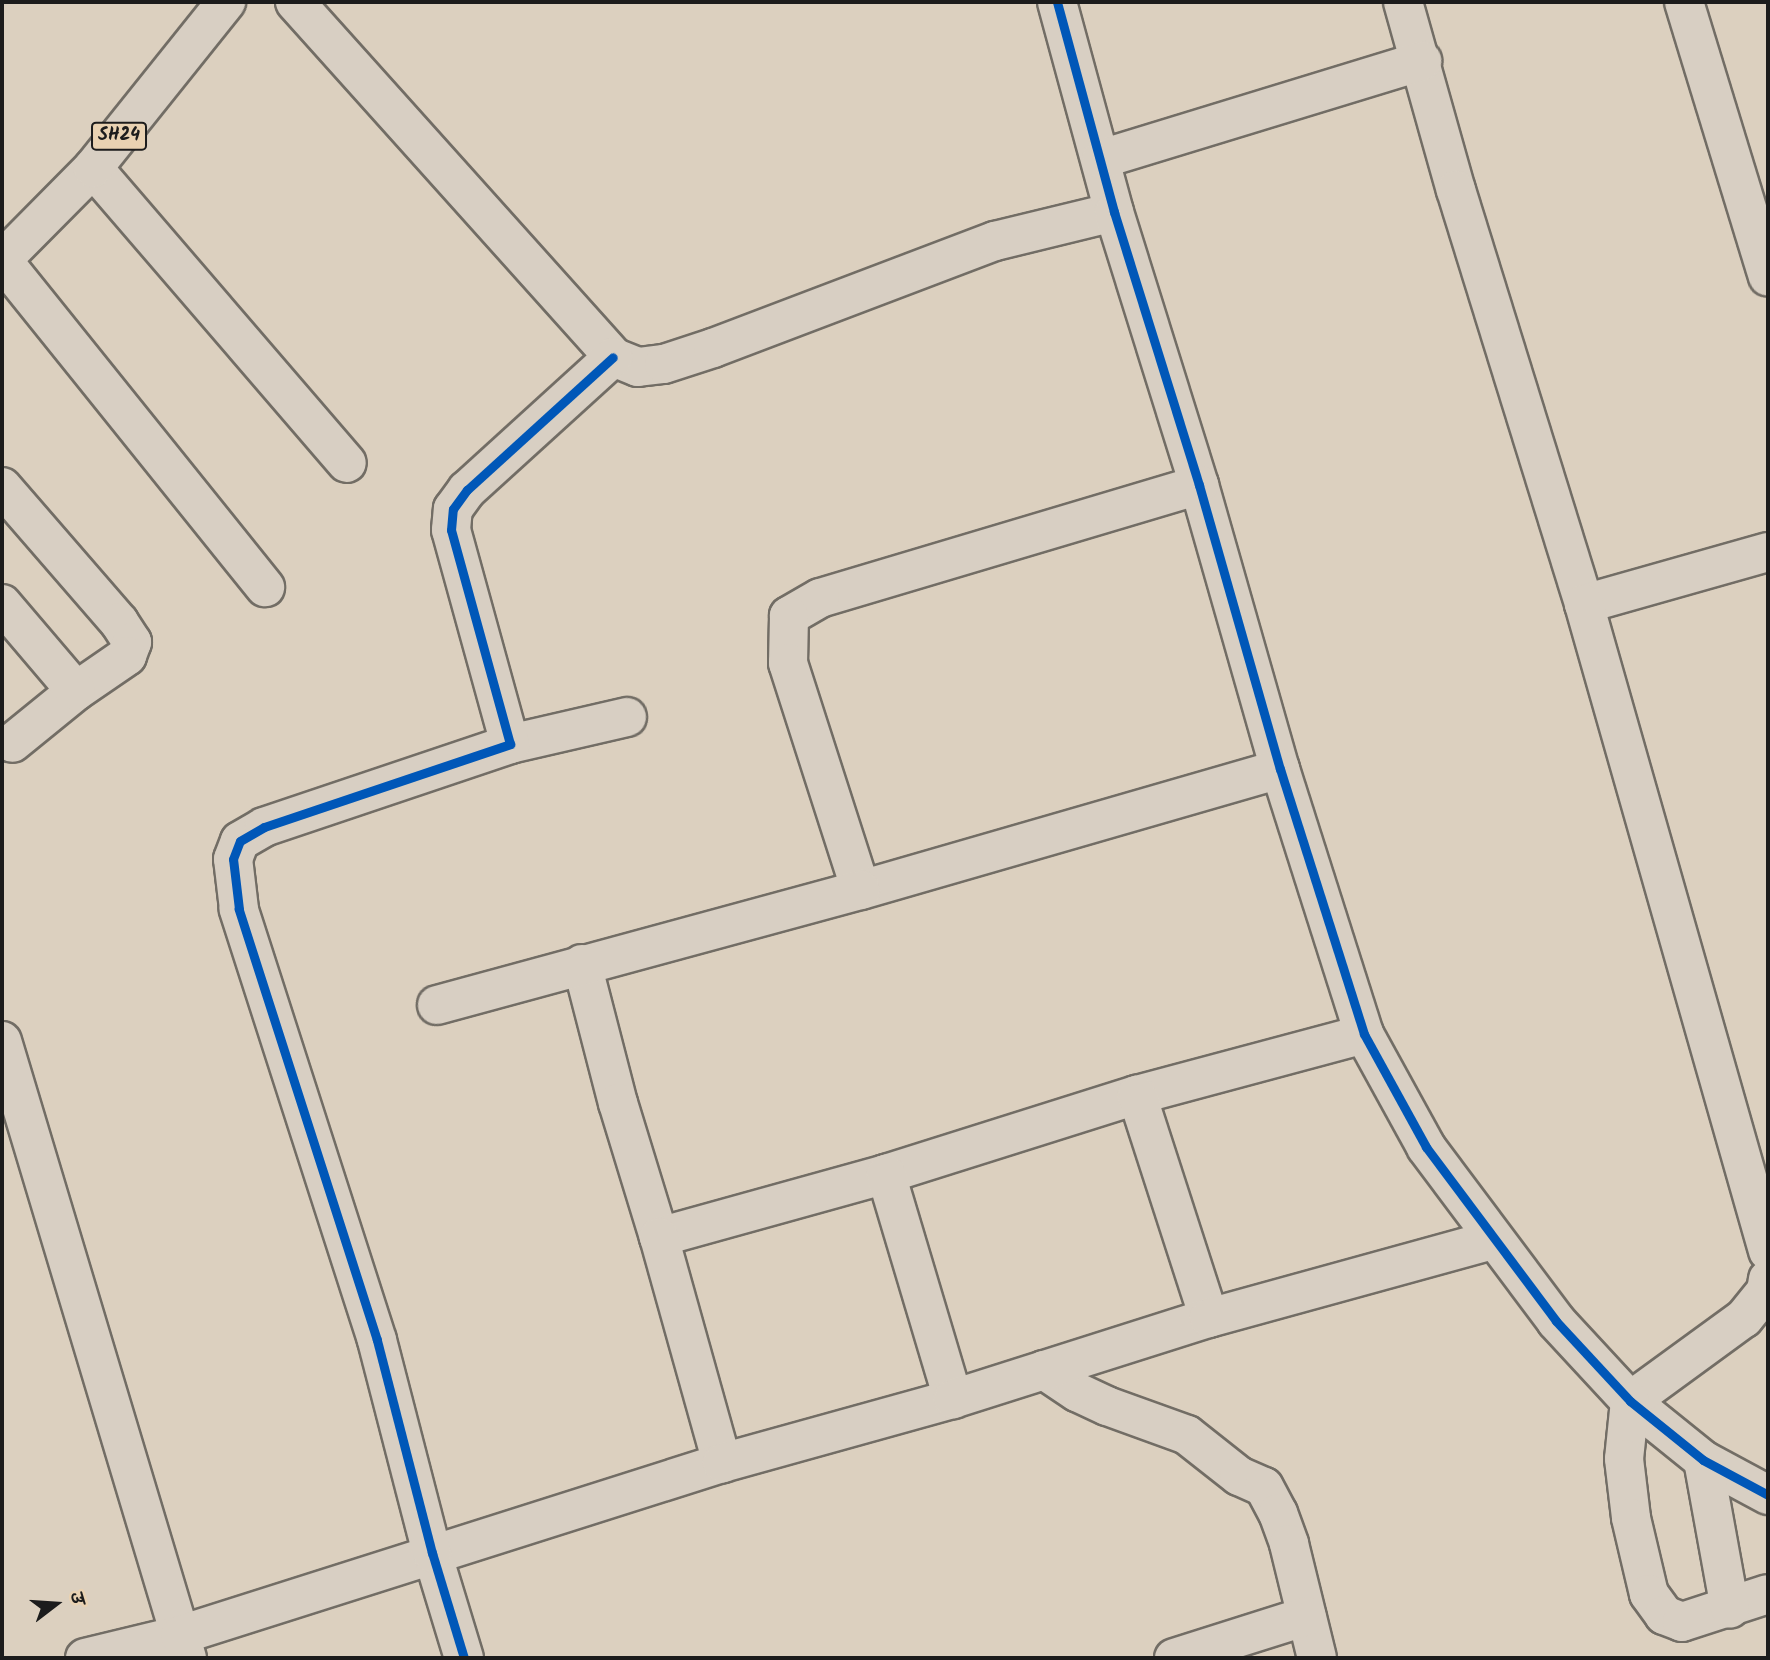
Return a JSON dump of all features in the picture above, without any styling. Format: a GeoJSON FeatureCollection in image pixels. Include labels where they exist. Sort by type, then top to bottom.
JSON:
{"type":"FeatureCollection","features":[{"type":"Feature","properties":{"kind":"street","name":"SH24"},"geometry":{"type":"LineString","coordinates":[[2,260],[93,168],[226,2]]}},
{"type":"Feature","properties":{"kind":"street"},"geometry":{"type":"LineString","coordinates":[[295,2],[614,357],[638,367],[664,364],[713,348],[995,241],[1114,212]]}},
{"type":"Feature","properties":{"kind":"street"},"geometry":{"type":"LineString","coordinates":[[1057,2],[1114,212],[1199,485],[1280,769],[1364,1034],[1426,1147],[1492,1240],[1556,1321],[1630,1401],[1703,1460],[1768,1495]]}},
{"type":"Feature","properties":{"kind":"street"},"geometry":{"type":"LineString","coordinates":[[1403,2],[1422,61],[1456,190],[1584,604],[1768,1251]]}},
{"type":"Feature","properties":{"kind":"street"},"geometry":{"type":"LineString","coordinates":[[1684,2],[1768,276]]}},
{"type":"Feature","properties":{"kind":"street"},"geometry":{"type":"LineString","coordinates":[[1101,159],[1422,61]]}},
{"type":"Feature","properties":{"kind":"street"},"geometry":{"type":"LineString","coordinates":[[93,168],[347,463]]}},
{"type":"Feature","properties":{"kind":"street"},"geometry":{"type":"LineString","coordinates":[[2,260],[265,587]]}},
{"type":"Feature","properties":{"kind":"street"},"geometry":{"type":"LineString","coordinates":[[510,744],[451,530],[453,509],[467,490],[614,357]]}},
{"type":"Feature","properties":{"kind":"street"},"geometry":{"type":"LineString","coordinates":[[861,890],[788,663],[789,616],[820,598],[1199,485]]}},
{"type":"Feature","properties":{"kind":"street"},"geometry":{"type":"LineString","coordinates":[[2,487],[119,622],[132,642],[127,656],[76,691],[12,743]]}},
{"type":"Feature","properties":{"kind":"street"},"geometry":{"type":"LineString","coordinates":[[1584,604],[1768,552]]}},
{"type":"Feature","properties":{"kind":"street"},"geometry":{"type":"LineString","coordinates":[[2,604],[76,691]]}},
{"type":"Feature","properties":{"kind":"street"},"geometry":{"type":"LineString","coordinates":[[464,1658],[432,1553],[377,1340],[239,909],[233,859],[240,841],[264,827],[510,744],[626,717]]}},
{"type":"Feature","properties":{"kind":"street"},"geometry":{"type":"LineString","coordinates":[[437,1006],[582,964],[861,890],[1280,769]]}},
{"type":"Feature","properties":{"kind":"street"},"geometry":{"type":"LineString","coordinates":[[582,964],[618,1103],[659,1237],[722,1463]]}},
{"type":"Feature","properties":{"kind":"street"},"geometry":{"type":"LineString","coordinates":[[659,1237],[886,1174],[1137,1095],[1364,1034]]}},
{"type":"Feature","properties":{"kind":"street"},"geometry":{"type":"LineString","coordinates":[[2,1041],[183,1646]]}},
{"type":"Feature","properties":{"kind":"street"},"geometry":{"type":"LineString","coordinates":[[1137,1095],[1209,1318]]}},
{"type":"Feature","properties":{"kind":"street"},"geometry":{"type":"LineString","coordinates":[[886,1174],[953,1399]]}},
{"type":"Feature","properties":{"kind":"street"},"geometry":{"type":"LineString","coordinates":[[85,1658],[183,1646],[432,1553],[722,1463],[953,1399],[1209,1318],[1492,1240]]}},
{"type":"Feature","properties":{"kind":"street"},"geometry":{"type":"LineString","coordinates":[[1768,1279],[1766,1291],[1744,1318],[1630,1401],[1624,1459],[1631,1518],[1649,1594],[1664,1615],[1682,1622],[1730,1609],[1768,1594]]}},
{"type":"Feature","properties":{"kind":"street"},"geometry":{"type":"LineString","coordinates":[[1044,1370],[1077,1392],[1107,1406],[1186,1435],[1239,1476],[1264,1487],[1278,1513],[1289,1544],[1317,1658]]}},
{"type":"Feature","properties":{"kind":"street"},"geometry":{"type":"LineString","coordinates":[[1703,1460],[1730,1609]]}},
{"type":"Feature","properties":{"kind":"street"},"geometry":{"type":"LineString","coordinates":[[1174,1658],[1307,1616]]}},
{"type":"Feature","properties":{"kind":"cycle path"},"geometry":{"type":"LineString","coordinates":[[1057,2],[1114,212],[1199,485],[1280,769],[1364,1034],[1426,1147],[1556,1321],[1630,1401],[1703,1460],[1768,1495]]}},
{"type":"Feature","properties":{"kind":"cycle path"},"geometry":{"type":"LineString","coordinates":[[464,1658],[432,1553],[377,1340],[239,909],[233,859],[240,841],[264,827],[510,744],[451,530],[453,509],[467,490],[613,357]]}}]}
